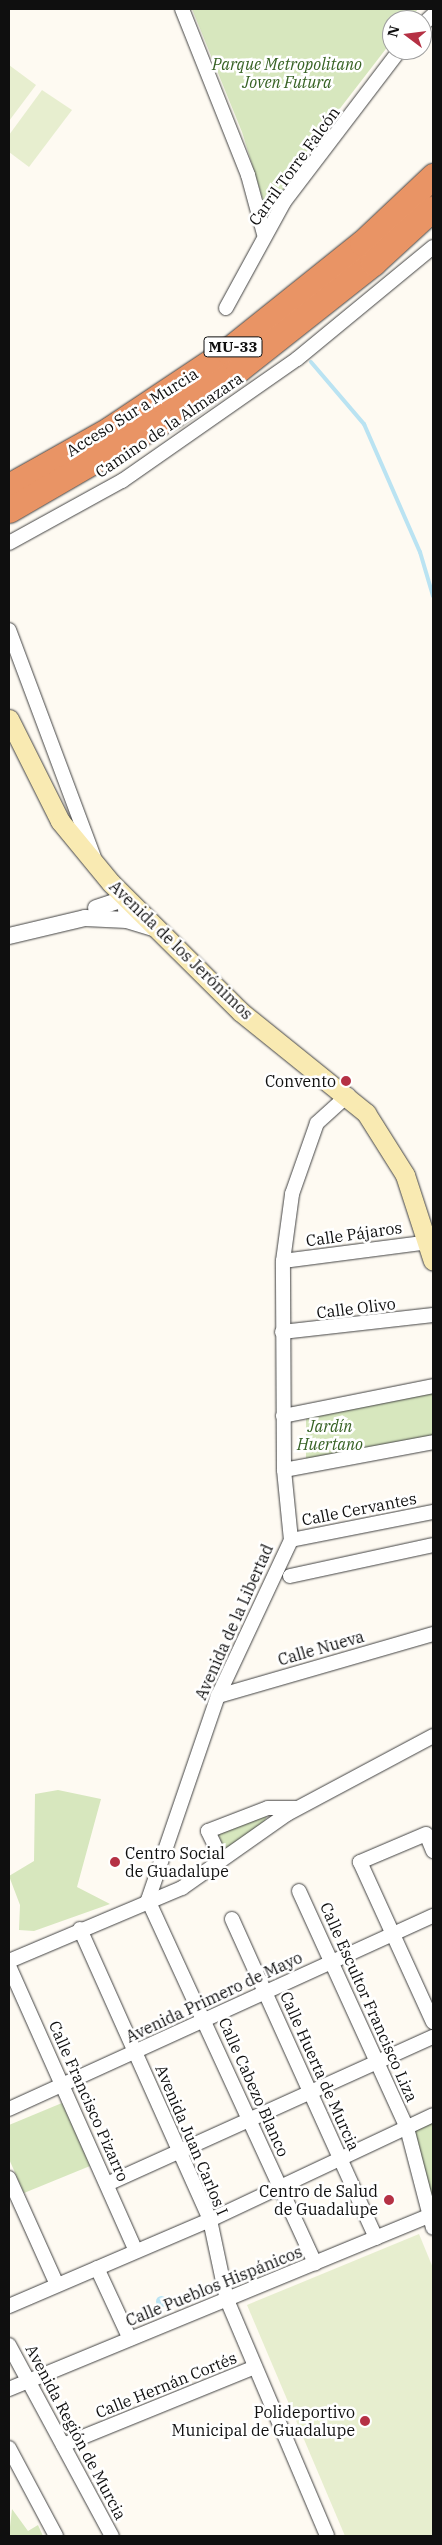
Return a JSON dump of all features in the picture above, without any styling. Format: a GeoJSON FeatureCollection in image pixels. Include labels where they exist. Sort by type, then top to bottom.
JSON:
{"type":"FeatureCollection","features":[{"type":"Feature","properties":{"kind":"highway","name":"Acceso Sur a Murcia"},"geometry":{"type":"LineString","coordinates":[[9,486],[110,429],[227,352],[362,243],[433,176]]}},
{"type":"Feature","properties":{"kind":"highway","name":"Acceso Sur a Murcia"},"geometry":{"type":"LineString","coordinates":[[9,510],[165,420],[239,369],[373,263],[433,208]]}},
{"type":"Feature","properties":{"kind":"main road","name":"Avenida de los Jerónimos"},"geometry":{"type":"LineString","coordinates":[[9,719],[60,821],[98,869],[241,1012],[348,1094],[388,1142],[406,1175],[429,1242],[433,1262]]}},
{"type":"Feature","properties":{"kind":"street"},"geometry":{"type":"LineString","coordinates":[[182,9],[248,175],[264,234]]}},
{"type":"Feature","properties":{"kind":"street","name":"Carril Torre Falcón"},"geometry":{"type":"LineString","coordinates":[[226,308],[264,234],[393,60]]}},
{"type":"Feature","properties":{"kind":"street","name":"Camino de la Almazara"},"geometry":{"type":"LineString","coordinates":[[9,543],[130,476],[297,359],[433,247]]}},
{"type":"Feature","properties":{"kind":"street"},"geometry":{"type":"LineString","coordinates":[[9,630],[98,869],[102,887],[90,913]]}},
{"type":"Feature","properties":{"kind":"street"},"geometry":{"type":"LineString","coordinates":[[9,936],[90,913],[127,900]]}},
{"type":"Feature","properties":{"kind":"street"},"geometry":{"type":"LineString","coordinates":[[115,919],[124,914],[127,900]]}},
{"type":"Feature","properties":{"kind":"street"},"geometry":{"type":"LineString","coordinates":[[90,913],[156,929]]}},
{"type":"Feature","properties":{"kind":"street","name":"Avenida de la Libertad"},"geometry":{"type":"LineString","coordinates":[[148,1900],[218,1696],[291,1540],[284,1470],[283,1261],[292,1194],[317,1123],[348,1094]]}},
{"type":"Feature","properties":{"kind":"street","name":"Calle Pájaros"},"geometry":{"type":"LineString","coordinates":[[283,1261],[429,1242]]}},
{"type":"Feature","properties":{"kind":"street","name":"Calle Olivo"},"geometry":{"type":"LineString","coordinates":[[282,1332],[433,1315]]}},
{"type":"Feature","properties":{"kind":"street"},"geometry":{"type":"LineString","coordinates":[[283,1416],[433,1386]]}},
{"type":"Feature","properties":{"kind":"street"},"geometry":{"type":"LineString","coordinates":[[284,1470],[433,1442]]}},
{"type":"Feature","properties":{"kind":"street","name":"Calle Cervantes"},"geometry":{"type":"LineString","coordinates":[[291,1540],[433,1512]]}},
{"type":"Feature","properties":{"kind":"street"},"geometry":{"type":"LineString","coordinates":[[290,1576],[433,1545]]}},
{"type":"Feature","properties":{"kind":"street","name":"Calle Nueva"},"geometry":{"type":"LineString","coordinates":[[218,1696],[433,1634]]}},
{"type":"Feature","properties":{"kind":"street"},"geometry":{"type":"LineString","coordinates":[[9,1961],[148,1900],[182,1888],[221,1858],[298,1808],[433,1736]]}},
{"type":"Feature","properties":{"kind":"street"},"geometry":{"type":"LineString","coordinates":[[221,1858],[208,1831],[268,1808],[298,1808]]}},
{"type":"Feature","properties":{"kind":"street"},"geometry":{"type":"LineString","coordinates":[[433,1851],[426,1834],[360,1862],[433,2022]]}},
{"type":"Feature","properties":{"kind":"street","name":"Calle Escultor Francisco Liza"},"geometry":{"type":"LineString","coordinates":[[298,1891],[407,2128],[432,2219]]}},
{"type":"Feature","properties":{"kind":"street","name":"Calle Cabezo Blanco"},"geometry":{"type":"LineString","coordinates":[[148,1900],[315,2263]]}},
{"type":"Feature","properties":{"kind":"street","name":"Avenida Primero de Mayo"},"geometry":{"type":"LineString","coordinates":[[9,2110],[433,1916]]}},
{"type":"Feature","properties":{"kind":"street","name":"Calle Huerta de Murcia"},"geometry":{"type":"LineString","coordinates":[[232,1919],[376,2238]]}},
{"type":"Feature","properties":{"kind":"street","name":"Avenida Juan Carlos I"},"geometry":{"type":"LineString","coordinates":[[80,1929],[210,2220],[226,2300],[327,2536]]}},
{"type":"Feature","properties":{"kind":"street","name":"Calle Francisco Pizarro"},"geometry":{"type":"LineString","coordinates":[[9,1966],[136,2251]]}},
{"type":"Feature","properties":{"kind":"street"},"geometry":{"type":"LineString","coordinates":[[107,2184],[433,2037]]}},
{"type":"Feature","properties":{"kind":"street"},"geometry":{"type":"LineString","coordinates":[[9,2306],[210,2220],[433,2115]]}},
{"type":"Feature","properties":{"kind":"street"},"geometry":{"type":"LineString","coordinates":[[9,2178],[57,2286]]}},
{"type":"Feature","properties":{"kind":"street","name":"Calle Pueblos Hispánicos"},"geometry":{"type":"LineString","coordinates":[[9,2389],[376,2238],[432,2219]]}},
{"type":"Feature","properties":{"kind":"street"},"geometry":{"type":"LineString","coordinates":[[97,2268],[130,2339]]}},
{"type":"Feature","properties":{"kind":"street","name":"Avenida Región de Murcia"},"geometry":{"type":"LineString","coordinates":[[9,2345],[112,2536]]}},
{"type":"Feature","properties":{"kind":"street","name":"Calle Hernán Cortés"},"geometry":{"type":"LineString","coordinates":[[63,2445],[255,2368]]}},
{"type":"Feature","properties":{"kind":"street"},"geometry":{"type":"LineString","coordinates":[[9,2448],[56,2536]]}},
{"type":"Feature","properties":{"kind":"green space","name":"Parque Metropolitano Joven Futura"},"geometry":{"type":"Polygon","coordinates":[[[192,9],[418,9],[382,10],[382,54],[301,159],[268,216],[242,132],[192,9]]]}},
{"type":"Feature","properties":{"kind":"green space"},"geometry":{"type":"Polygon","coordinates":[[[9,65],[36,85],[9,121],[9,65]]]}},
{"type":"Feature","properties":{"kind":"green space"},"geometry":{"type":"Polygon","coordinates":[[[42,90],[72,110],[29,167],[9,152],[9,135],[42,90]]]}},
{"type":"Feature","properties":{"kind":"green space","name":"Jardín Huertano"},"geometry":{"type":"Polygon","coordinates":[[[433,1392],[433,1435],[306,1462],[306,1417],[433,1392]]]}},
{"type":"Feature","properties":{"kind":"green space"},"geometry":{"type":"Polygon","coordinates":[[[58,1790],[101,1799],[77,1887],[110,1904],[34,1931],[19,1930],[20,1905],[9,1876],[34,1861],[35,1794],[58,1790]]]}},
{"type":"Feature","properties":{"kind":"green space"},"geometry":{"type":"Polygon","coordinates":[[[267,1815],[265,1821],[225,1851],[218,1833],[267,1815]]]}},
{"type":"Feature","properties":{"kind":"green space"},"geometry":{"type":"Polygon","coordinates":[[[62,2103],[90,2166],[24,2193],[9,2159],[9,2125],[62,2103]]]}},
{"type":"Feature","properties":{"kind":"green space"},"geometry":{"type":"Polygon","coordinates":[[[433,2121],[433,2206],[410,2131],[433,2121]]]}},
{"type":"Feature","properties":{"kind":"green space","name":"Polideportivo Municipal de Guadalupe"},"geometry":{"type":"Polygon","coordinates":[[[419,2234],[433,2268],[433,2536],[345,2536],[247,2305],[419,2234]]]}},
{"type":"Feature","properties":{"kind":"green space"},"geometry":{"type":"Polygon","coordinates":[[[12,2509],[28,2531],[38,2525],[43,2536],[9,2536],[12,2509]]]}},
{"type":"Feature","properties":{"kind":"water"},"geometry":{"type":"Polygon","coordinates":[[[159,2296],[163,2296],[166,2301],[165,2305],[159,2306],[156,2303],[156,2299],[159,2296]]]}},
{"type":"Feature","properties":{"kind":"waterway"},"geometry":{"type":"LineString","coordinates":[[311,362],[364,424],[420,552],[433,596]]}},
{"type":"Feature","properties":{"kind":"place","name":"Convento"},"geometry":{"type":"Point","coordinates":[346,1081]}},
{"type":"Feature","properties":{"kind":"place","name":"Centro Social de Guadalupe"},"geometry":{"type":"Point","coordinates":[115,1862]}},
{"type":"Feature","properties":{"kind":"place","name":"Centro de Salud de Guadalupe"},"geometry":{"type":"Point","coordinates":[389,2200]}},
{"type":"Feature","properties":{"kind":"place","name":"Polideportivo Municipal de Guadalupe"},"geometry":{"type":"Point","coordinates":[365,2421]}}]}
